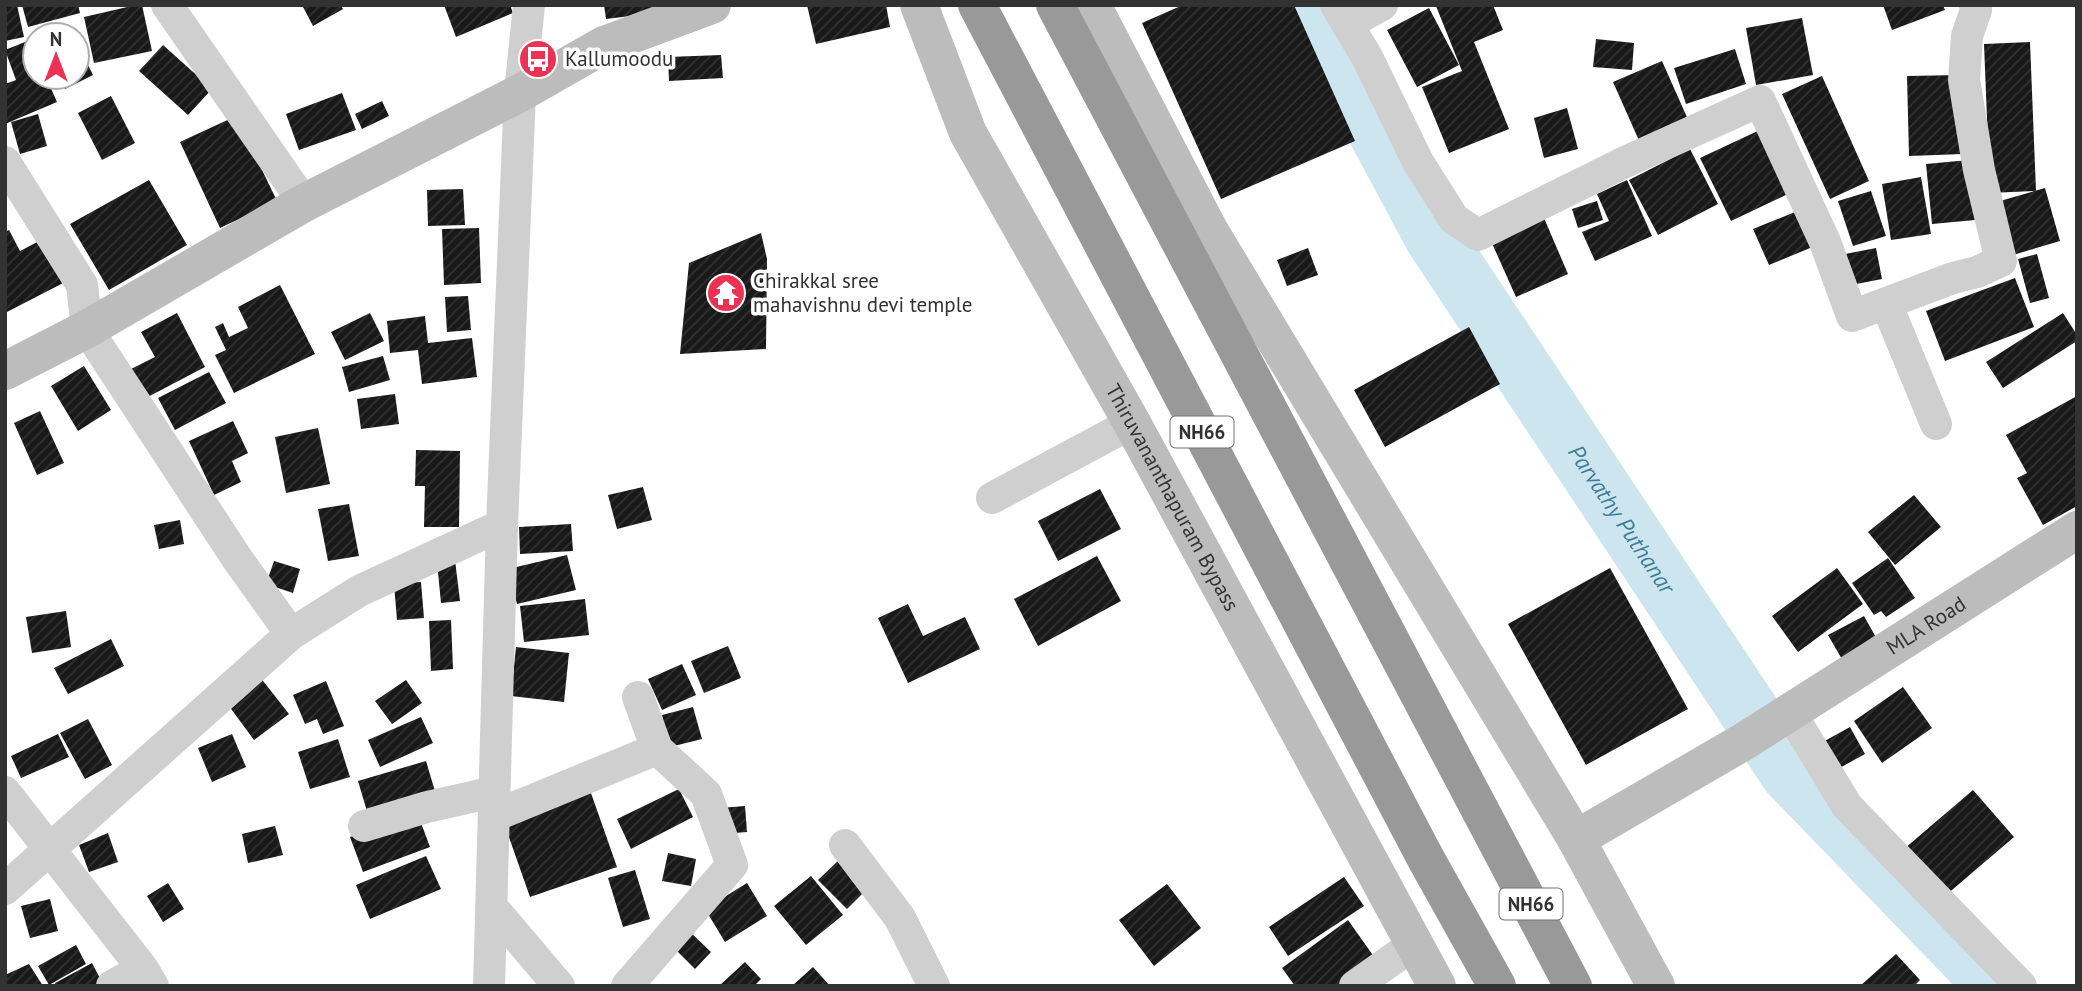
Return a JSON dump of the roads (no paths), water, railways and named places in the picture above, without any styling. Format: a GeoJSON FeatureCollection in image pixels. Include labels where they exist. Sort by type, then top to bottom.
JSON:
{"type":"FeatureCollection","features":[{"type":"Feature","properties":{"kind":"highway","name":"NH66"},"geometry":{"type":"LineString","coordinates":[[977,5],[1426,859],[1497,986]]}},
{"type":"Feature","properties":{"kind":"highway","name":"NH66"},"geometry":{"type":"LineString","coordinates":[[1055,5],[1573,986]]}},
{"type":"Feature","properties":{"kind":"street"},"geometry":{"type":"LineString","coordinates":[[167,5],[304,203]]}},
{"type":"Feature","properties":{"kind":"street"},"geometry":{"type":"LineString","coordinates":[[489,986],[502,525],[520,93],[529,5]]}},
{"type":"Feature","properties":{"kind":"street"},"geometry":{"type":"LineString","coordinates":[[5,370],[87,329],[304,203],[520,93],[604,45],[712,5]]}},
{"type":"Feature","properties":{"kind":"street","name":"Thiruvananthapuram Bypass"},"geometry":{"type":"LineString","coordinates":[[919,5],[968,133],[1132,423],[1437,986]]}},
{"type":"Feature","properties":{"kind":"street"},"geometry":{"type":"LineString","coordinates":[[1092,5],[1209,230],[1576,839],[1656,986]]}},
{"type":"Feature","properties":{"kind":"street"},"geometry":{"type":"LineString","coordinates":[[1382,5],[1341,14],[1367,57],[1418,162],[1454,219],[1478,235],[1625,162],[1760,101],[1825,242],[1852,316],[2001,261],[1979,170],[1964,80],[1967,36],[1976,10],[1975,5]]}},
{"type":"Feature","properties":{"kind":"street"},"geometry":{"type":"LineString","coordinates":[[5,162],[82,285],[87,329],[238,560],[291,634]]}},
{"type":"Feature","properties":{"kind":"street"},"geometry":{"type":"LineString","coordinates":[[1886,303],[1936,424]]}},
{"type":"Feature","properties":{"kind":"street"},"geometry":{"type":"LineString","coordinates":[[992,498],[1132,423]]}},
{"type":"Feature","properties":{"kind":"street"},"geometry":{"type":"LineString","coordinates":[[5,890],[291,634],[359,591],[502,525]]}},
{"type":"Feature","properties":{"kind":"street","name":"MLA Road"},"geometry":{"type":"LineString","coordinates":[[1576,839],[1743,742],[2077,530]]}},
{"type":"Feature","properties":{"kind":"street"},"geometry":{"type":"LineString","coordinates":[[627,986],[732,865],[706,794],[657,750],[638,697]]}},
{"type":"Feature","properties":{"kind":"street"},"geometry":{"type":"LineString","coordinates":[[1783,716],[1847,806],[2021,986]]}},
{"type":"Feature","properties":{"kind":"street"},"geometry":{"type":"LineString","coordinates":[[364,826],[427,807],[494,804],[657,750]]}},
{"type":"Feature","properties":{"kind":"street"},"geometry":{"type":"LineString","coordinates":[[5,792],[148,978],[112,986]]}},
{"type":"Feature","properties":{"kind":"street"},"geometry":{"type":"LineString","coordinates":[[845,845],[900,918],[934,986]]}},
{"type":"Feature","properties":{"kind":"street"},"geometry":{"type":"LineString","coordinates":[[491,906],[559,986]]}},
{"type":"Feature","properties":{"kind":"street"},"geometry":{"type":"LineString","coordinates":[[1355,986],[1414,944]]}},
{"type":"Feature","properties":{"kind":"waterway","name":"Parvathy Puthanar"},"geometry":{"type":"LineString","coordinates":[[1310,5],[1435,238],[1790,773],[1996,986]]}},
{"type":"Feature","properties":{"kind":"place","name":"Kallumoodu"},"geometry":{"type":"Point","coordinates":[538,59]}},
{"type":"Feature","properties":{"kind":"place","name":"Chirakkal sree mahavishnu devi temple"},"geometry":{"type":"Point","coordinates":[726,293]}}]}
